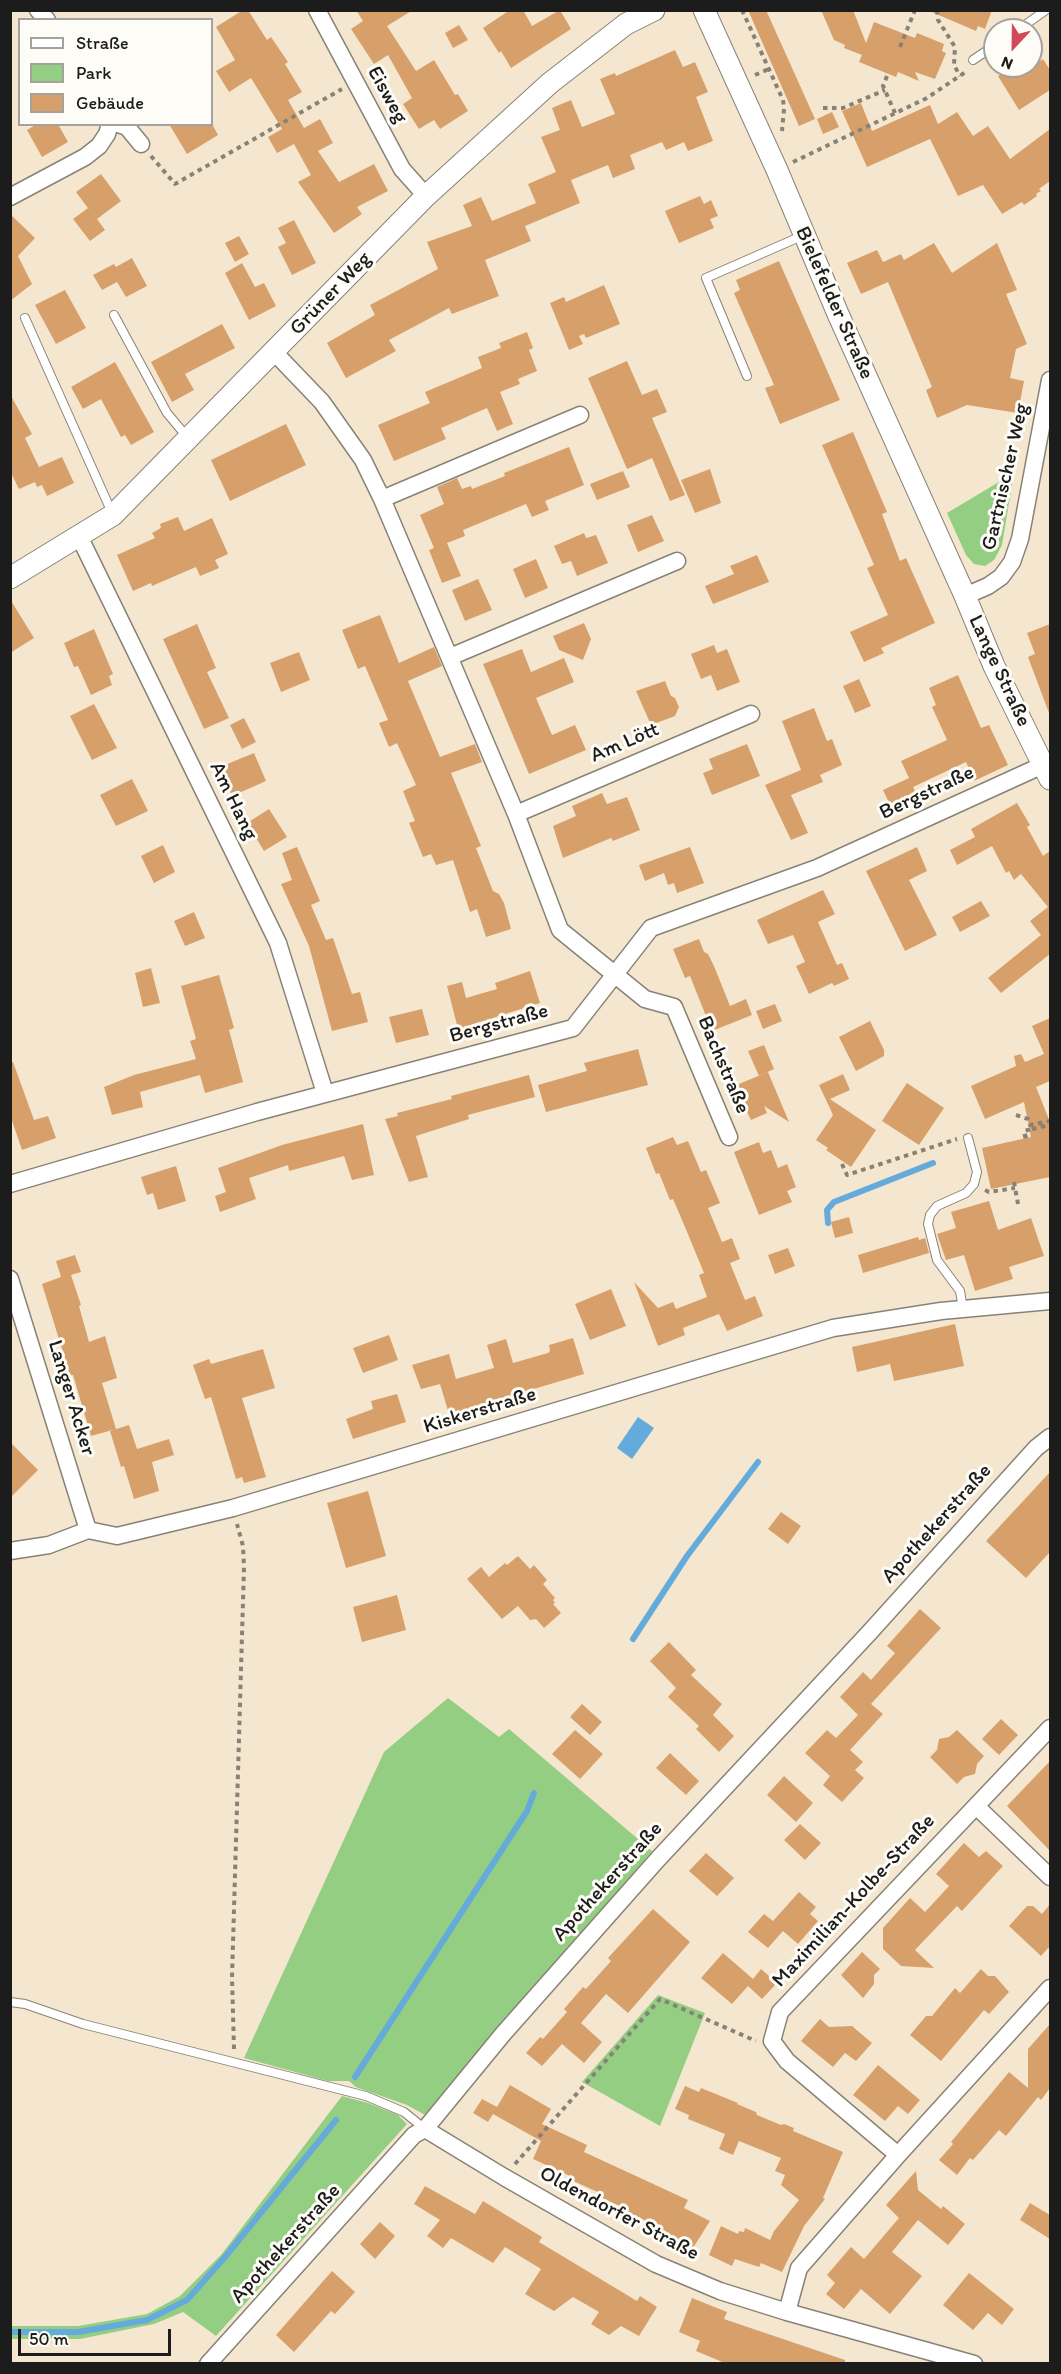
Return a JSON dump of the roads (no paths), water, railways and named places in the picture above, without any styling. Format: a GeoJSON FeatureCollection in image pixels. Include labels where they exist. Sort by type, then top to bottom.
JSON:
{"type":"FeatureCollection","features":[{"type":"Feature","properties":{"kind":"street","name":"Eisweg"},"geometry":{"type":"LineString","coordinates":[[317,10],[402,169],[426,196]]}},
{"type":"Feature","properties":{"kind":"street","name":"Grüner Weg"},"geometry":{"type":"LineString","coordinates":[[10,578],[113,515],[426,196],[550,83],[626,24],[654,10]]}},
{"type":"Feature","properties":{"kind":"street","name":"Bielefelder Straße"},"geometry":{"type":"LineString","coordinates":[[704,10],[965,596]]}},
{"type":"Feature","properties":{"kind":"street"},"geometry":{"type":"LineString","coordinates":[[10,197],[85,157],[99,146],[109,126]]}},
{"type":"Feature","properties":{"kind":"street"},"geometry":{"type":"LineString","coordinates":[[124,126],[141,144]]}},
{"type":"Feature","properties":{"kind":"street"},"geometry":{"type":"LineString","coordinates":[[275,352],[322,402],[363,460],[382,499],[516,814],[560,930],[614,975]]}},
{"type":"Feature","properties":{"kind":"street","name":"Gartnischer Weg"},"geometry":{"type":"LineString","coordinates":[[965,596],[988,586],[1001,577],[1012,562],[1020,539],[1050,380]]}},
{"type":"Feature","properties":{"kind":"street"},"geometry":{"type":"LineString","coordinates":[[382,499],[580,415]]}},
{"type":"Feature","properties":{"kind":"street","name":"Am Hang"},"geometry":{"type":"LineString","coordinates":[[79,536],[278,943],[326,1093]]}},
{"type":"Feature","properties":{"kind":"street"},"geometry":{"type":"LineString","coordinates":[[450,657],[677,561]]}},
{"type":"Feature","properties":{"kind":"street","name":"Lange Straße"},"geometry":{"type":"LineString","coordinates":[[965,596],[994,666],[1047,772]]}},
{"type":"Feature","properties":{"kind":"street","name":"Am Lött"},"geometry":{"type":"LineString","coordinates":[[516,814],[751,714]]}},
{"type":"Feature","properties":{"kind":"street","name":"Bergstraße"},"geometry":{"type":"LineString","coordinates":[[10,1184],[326,1093],[573,1028],[651,928],[817,868],[1047,772]]}},
{"type":"Feature","properties":{"kind":"street","name":"Bachstraße"},"geometry":{"type":"LineString","coordinates":[[614,975],[645,999],[674,1007],[729,1137]]}},
{"type":"Feature","properties":{"kind":"street","name":"Langer Acker"},"geometry":{"type":"LineString","coordinates":[[10,1279],[88,1530]]}},
{"type":"Feature","properties":{"kind":"street","name":"Kiskerstraße"},"geometry":{"type":"LineString","coordinates":[[88,1530],[117,1536],[233,1508],[833,1328],[963,1309],[1050,1301]]}},
{"type":"Feature","properties":{"kind":"street","name":"Apothekerstraße"},"geometry":{"type":"LineString","coordinates":[[208,2364],[414,2135],[425,2129],[503,2034],[658,1859],[869,1633],[1036,1448],[1050,1437]]}},
{"type":"Feature","properties":{"kind":"street"},"geometry":{"type":"LineString","coordinates":[[10,1551],[49,1545],[88,1530]]}},
{"type":"Feature","properties":{"kind":"street","name":"Maximilian-Kolbe-Straße"},"geometry":{"type":"LineString","coordinates":[[898,2155],[787,2061],[772,2041],[780,2012],[1050,1728]]}},
{"type":"Feature","properties":{"kind":"street"},"geometry":{"type":"LineString","coordinates":[[976,1806],[1050,1877]]}},
{"type":"Feature","properties":{"kind":"street"},"geometry":{"type":"LineString","coordinates":[[787,2313],[799,2268],[1050,1988]]}},
{"type":"Feature","properties":{"kind":"street","name":"Oldendorfer Straße"},"geometry":{"type":"LineString","coordinates":[[425,2129],[656,2264],[720,2291],[787,2313],[953,2361],[974,2364]]}},
{"type":"Feature","properties":{"kind":"lane"},"geometry":{"type":"LineString","coordinates":[[974,60],[983,54]]}},
{"type":"Feature","properties":{"kind":"lane"},"geometry":{"type":"LineString","coordinates":[[747,376],[706,278],[804,235]]}},
{"type":"Feature","properties":{"kind":"lane"},"geometry":{"type":"LineString","coordinates":[[114,315],[166,413],[189,438]]}},
{"type":"Feature","properties":{"kind":"lane"},"geometry":{"type":"LineString","coordinates":[[26,318],[113,515]]}},
{"type":"Feature","properties":{"kind":"lane"},"geometry":{"type":"LineString","coordinates":[[963,1309],[960,1291],[937,1260],[928,1224],[930,1215],[937,1206],[966,1193],[974,1184],[977,1172],[968,1138]]}},
{"type":"Feature","properties":{"kind":"lane"},"geometry":{"type":"LineString","coordinates":[[10,2002],[25,2004],[83,2024],[366,2096],[404,2112],[425,2129]]}},
{"type":"Feature","properties":{"kind":"water"},"geometry":{"type":"Polygon","coordinates":[[[638,1417],[654,1428],[632,1459],[617,1448],[638,1417]]]}},
{"type":"Feature","properties":{"kind":"waterway"},"geometry":{"type":"LineString","coordinates":[[828,1223],[827,1210],[834,1202],[933,1163]]}},
{"type":"Feature","properties":{"kind":"waterway"},"geometry":{"type":"LineString","coordinates":[[633,1639],[687,1556],[758,1462]]}},
{"type":"Feature","properties":{"kind":"waterway"},"geometry":{"type":"LineString","coordinates":[[355,2077],[527,1811],[534,1793]]}},
{"type":"Feature","properties":{"kind":"waterway"},"geometry":{"type":"LineString","coordinates":[[10,2332],[78,2332],[147,2320],[187,2300],[225,2257],[336,2120]]}}]}
